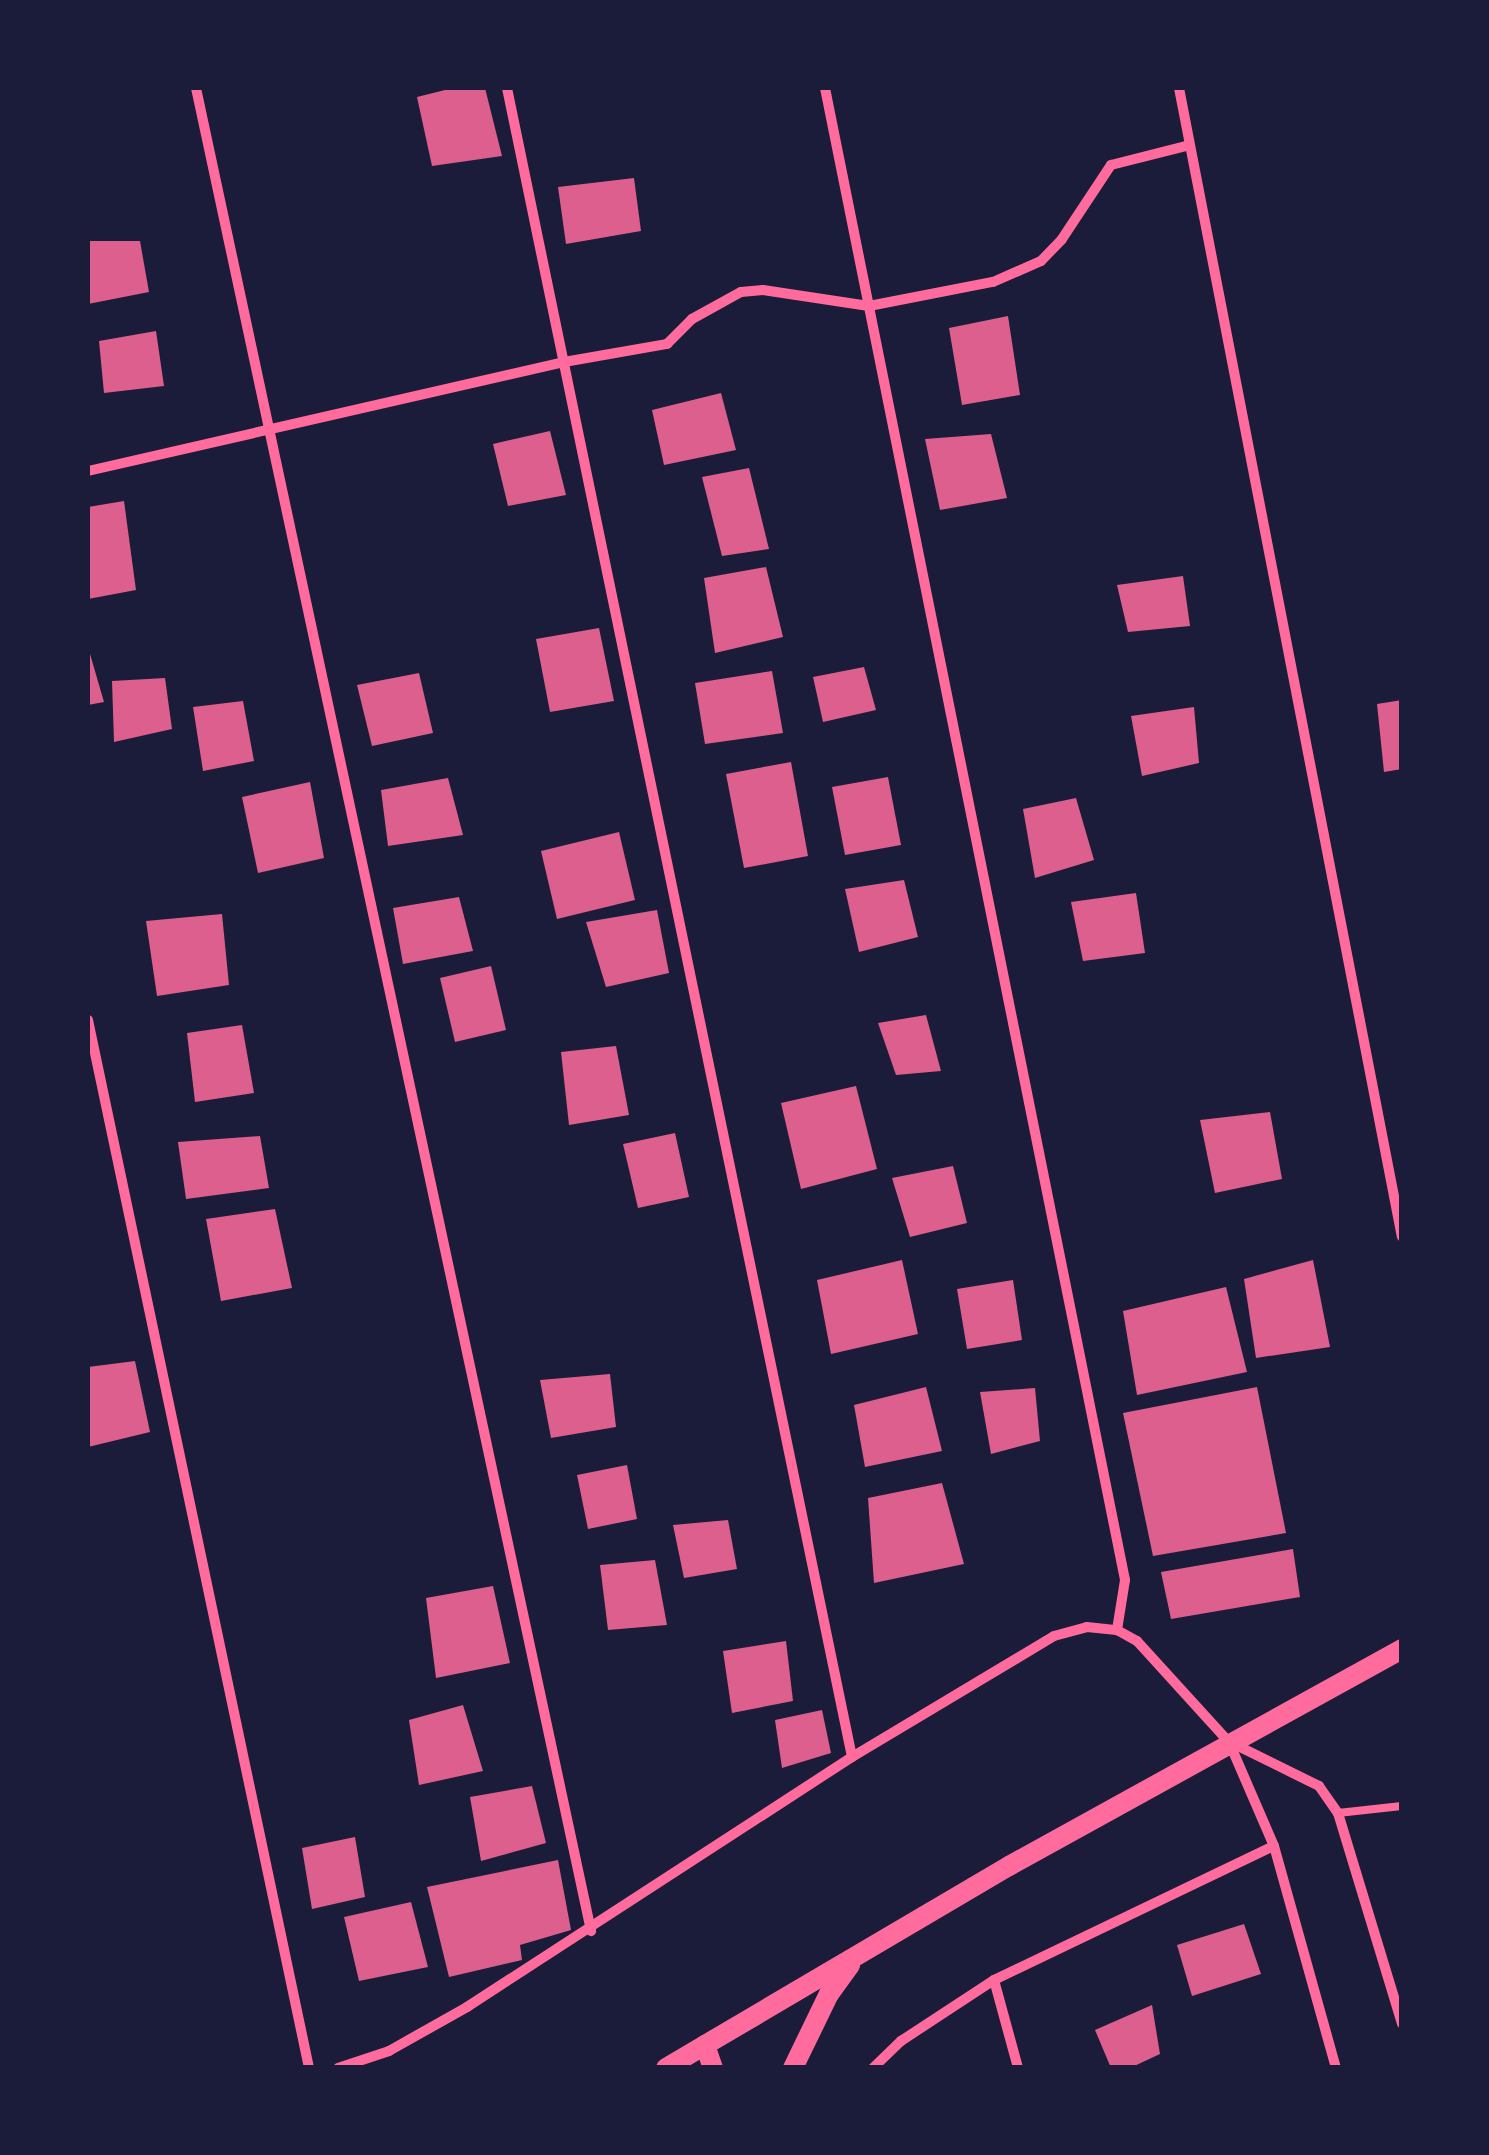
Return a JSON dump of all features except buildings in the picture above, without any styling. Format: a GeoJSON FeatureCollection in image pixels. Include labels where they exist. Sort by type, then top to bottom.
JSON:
{"type":"FeatureCollection","features":[{"type":"Feature","properties":{"kind":"main road"},"geometry":{"type":"LineString","coordinates":[[666,2068],[1229,1742],[1402,1649]]}},
{"type":"Feature","properties":{"kind":"main road"},"geometry":{"type":"LineString","coordinates":[[793,2068],[828,1994],[854,1959]]}},
{"type":"Feature","properties":{"kind":"main road"},"geometry":{"type":"LineString","coordinates":[[705,2044],[712,2068]]}},
{"type":"Feature","properties":{"kind":"street"},"geometry":{"type":"LineString","coordinates":[[196,88],[591,1931]]}},
{"type":"Feature","properties":{"kind":"street"},"geometry":{"type":"LineString","coordinates":[[507,88],[852,1758]]}},
{"type":"Feature","properties":{"kind":"street"},"geometry":{"type":"LineString","coordinates":[[825,88],[1125,1580],[1117,1630]]}},
{"type":"Feature","properties":{"kind":"street"},"geometry":{"type":"LineString","coordinates":[[1179,88],[1402,1237]]}},
{"type":"Feature","properties":{"kind":"street"},"geometry":{"type":"LineString","coordinates":[[88,471],[564,362],[667,344],[692,320],[741,292],[782,292],[869,306],[1020,274],[1041,261],[1062,239],[1111,165],[1190,145]]}},
{"type":"Feature","properties":{"kind":"street"},"geometry":{"type":"LineString","coordinates":[[88,1020],[309,2068]]}},
{"type":"Feature","properties":{"kind":"street"},"geometry":{"type":"LineString","coordinates":[[338,2068],[389,2051],[591,1931],[852,1758],[1054,1636],[1088,1627],[1117,1630],[1163,1665],[1229,1742],[1274,1846],[1336,2068]]}},
{"type":"Feature","properties":{"kind":"street"},"geometry":{"type":"LineString","coordinates":[[1229,1742],[1320,1786],[1338,1812],[1402,2023]]}},
{"type":"Feature","properties":{"kind":"street"},"geometry":{"type":"LineString","coordinates":[[873,2068],[901,2041],[994,1980],[1274,1846]]}},
{"type":"Feature","properties":{"kind":"street"},"geometry":{"type":"LineString","coordinates":[[994,1980],[1018,2068]]}},
{"type":"Feature","properties":{"kind":"lane"},"geometry":{"type":"LineString","coordinates":[[1338,1812],[1402,1806]]}}]}
